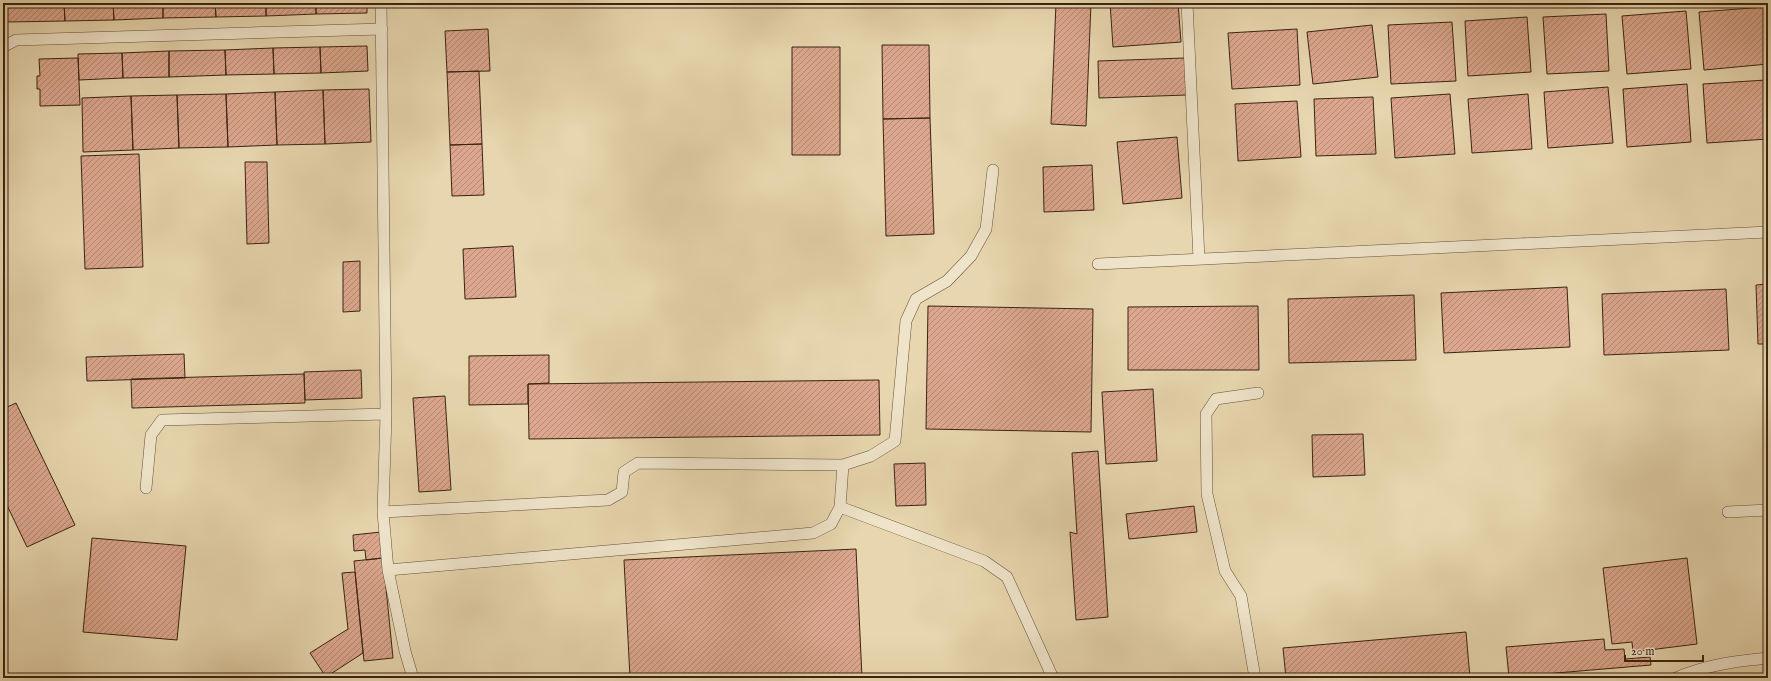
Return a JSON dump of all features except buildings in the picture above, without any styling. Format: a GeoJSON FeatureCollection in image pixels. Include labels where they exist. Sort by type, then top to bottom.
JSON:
{"type":"FeatureCollection","features":[{"type":"Feature","properties":{"kind":"lane"},"geometry":{"type":"LineString","coordinates":[[381,3],[386,414],[382,512],[388,570],[405,651],[413,678]]}},
{"type":"Feature","properties":{"kind":"lane"},"geometry":{"type":"LineString","coordinates":[[1187,3],[1199,259]]}},
{"type":"Feature","properties":{"kind":"lane"},"geometry":{"type":"LineString","coordinates":[[3,47],[16,40],[382,29]]}},
{"type":"Feature","properties":{"kind":"lane"},"geometry":{"type":"LineString","coordinates":[[382,512],[608,500],[622,492],[624,472],[638,463],[843,465],[871,456],[895,441],[906,321],[916,299],[947,281],[971,256],[986,229],[993,170]]}},
{"type":"Feature","properties":{"kind":"lane"},"geometry":{"type":"LineString","coordinates":[[1098,264],[1768,232]]}},
{"type":"Feature","properties":{"kind":"lane"},"geometry":{"type":"LineString","coordinates":[[1254,678],[1241,596],[1225,571],[1207,494],[1206,414],[1216,398],[1258,393]]}},
{"type":"Feature","properties":{"kind":"lane"},"geometry":{"type":"LineString","coordinates":[[146,488],[151,435],[162,420],[386,414]]}},
{"type":"Feature","properties":{"kind":"lane"},"geometry":{"type":"LineString","coordinates":[[388,570],[813,533],[831,524],[840,507],[843,465]]}},
{"type":"Feature","properties":{"kind":"lane"},"geometry":{"type":"LineString","coordinates":[[840,507],[984,561],[1007,577],[1053,678]]}},
{"type":"Feature","properties":{"kind":"lane"},"geometry":{"type":"LineString","coordinates":[[1728,512],[1768,510]]}},
{"type":"Feature","properties":{"kind":"lane"},"geometry":{"type":"LineString","coordinates":[[1676,678],[1695,670],[1727,662],[1768,658]]}}]}
